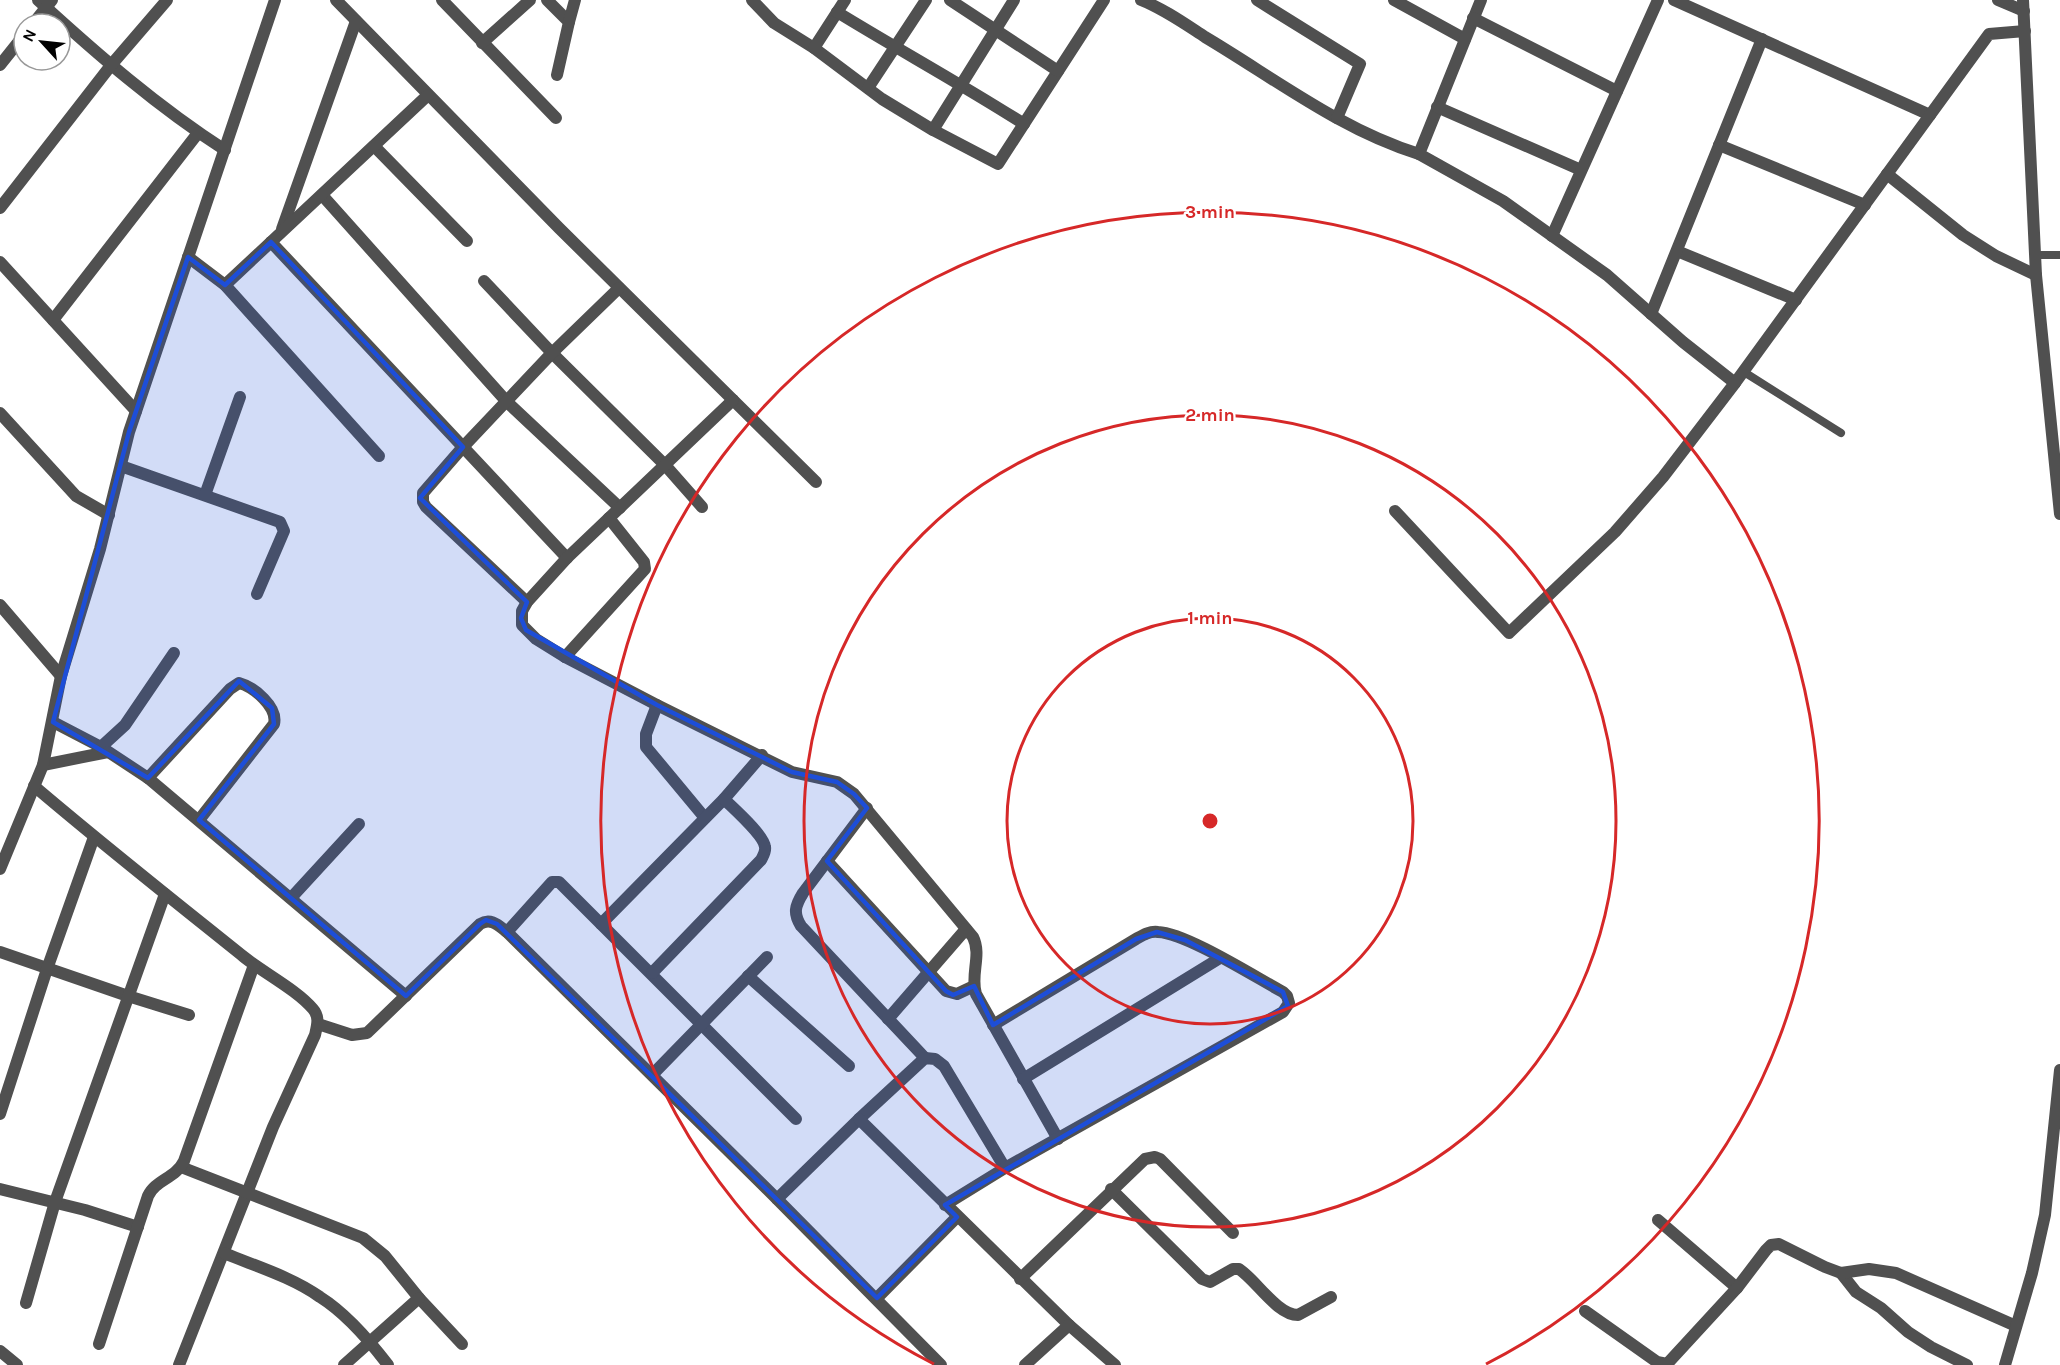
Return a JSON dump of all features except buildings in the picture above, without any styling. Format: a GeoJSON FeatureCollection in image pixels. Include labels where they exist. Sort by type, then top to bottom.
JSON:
{"type":"FeatureCollection","features":[{"type":"Feature","properties":{"kind":"street"},"geometry":{"type":"LineString","coordinates":[[0,208],[112,64],[167,0]]}},
{"type":"Feature","properties":{"kind":"street"},"geometry":{"type":"LineString","coordinates":[[0,869],[43,765],[61,676],[109,515],[136,411],[275,0]]}},
{"type":"Feature","properties":{"kind":"street"},"geometry":{"type":"LineString","coordinates":[[336,0],[619,288],[816,482]]}},
{"type":"Feature","properties":{"kind":"street"},"geometry":{"type":"LineString","coordinates":[[442,0],[556,118]]}},
{"type":"Feature","properties":{"kind":"street"},"geometry":{"type":"LineString","coordinates":[[483,43],[530,0]]}},
{"type":"Feature","properties":{"kind":"street"},"geometry":{"type":"LineString","coordinates":[[547,0],[569,22]]}},
{"type":"Feature","properties":{"kind":"street"},"geometry":{"type":"LineString","coordinates":[[557,75],[576,0]]}},
{"type":"Feature","properties":{"kind":"street"},"geometry":{"type":"LineString","coordinates":[[752,0],[774,23],[814,48],[882,99],[933,130],[998,164],[1104,0]]}},
{"type":"Feature","properties":{"kind":"street"},"geometry":{"type":"LineString","coordinates":[[814,48],[845,0]]}},
{"type":"Feature","properties":{"kind":"street"},"geometry":{"type":"LineString","coordinates":[[868,88],[926,0]]}},
{"type":"Feature","properties":{"kind":"street"},"geometry":{"type":"LineString","coordinates":[[950,0],[1058,71]]}},
{"type":"Feature","properties":{"kind":"street"},"geometry":{"type":"LineString","coordinates":[[933,130],[1014,0]]}},
{"type":"Feature","properties":{"kind":"street"},"geometry":{"type":"LineString","coordinates":[[1141,0],[1337,118],[1387,144],[1419,154],[1503,201],[1607,275],[1683,342],[1735,383]]}},
{"type":"Feature","properties":{"kind":"street"},"geometry":{"type":"LineString","coordinates":[[1257,0],[1360,64],[1337,118]]}},
{"type":"Feature","properties":{"kind":"street"},"geometry":{"type":"LineString","coordinates":[[1394,0],[1465,39]]}},
{"type":"Feature","properties":{"kind":"street"},"geometry":{"type":"LineString","coordinates":[[1419,154],[1480,0]]}},
{"type":"Feature","properties":{"kind":"street"},"geometry":{"type":"LineString","coordinates":[[1552,236],[1658,0]]}},
{"type":"Feature","properties":{"kind":"street"},"geometry":{"type":"LineString","coordinates":[[1674,0],[1930,115]]}},
{"type":"Feature","properties":{"kind":"street"},"geometry":{"type":"LineString","coordinates":[[1998,0],[2023,5],[2036,275],[2060,514]]}},
{"type":"Feature","properties":{"kind":"street"},"geometry":{"type":"LineString","coordinates":[[45,2],[112,64],[198,133],[225,150]]}},
{"type":"Feature","properties":{"kind":"street"},"geometry":{"type":"LineString","coordinates":[[837,12],[961,84],[1024,124]]}},
{"type":"Feature","properties":{"kind":"street"},"geometry":{"type":"LineString","coordinates":[[1473,18],[1617,91]]}},
{"type":"Feature","properties":{"kind":"street"},"geometry":{"type":"LineString","coordinates":[[281,233],[356,21]]}},
{"type":"Feature","properties":{"kind":"street"},"geometry":{"type":"LineString","coordinates":[[1395,511],[1509,633],[1615,532],[1663,477],[1744,372],[1989,34],[2025,31]]}},
{"type":"Feature","properties":{"kind":"street"},"geometry":{"type":"LineString","coordinates":[[1652,314],[1762,39]]}},
{"type":"Feature","properties":{"kind":"street"},"geometry":{"type":"LineString","coordinates":[[0,65],[12,50]]}},
{"type":"Feature","properties":{"kind":"street"},"geometry":{"type":"LineString","coordinates":[[225,285],[428,95]]}},
{"type":"Feature","properties":{"kind":"street"},"geometry":{"type":"LineString","coordinates":[[1437,107],[1581,170]]}},
{"type":"Feature","properties":{"kind":"street"},"geometry":{"type":"LineString","coordinates":[[53,320],[198,133]]}},
{"type":"Feature","properties":{"kind":"street"},"geometry":{"type":"LineString","coordinates":[[1719,145],[1865,204]]}},
{"type":"Feature","properties":{"kind":"street"},"geometry":{"type":"LineString","coordinates":[[374,146],[467,241]]}},
{"type":"Feature","properties":{"kind":"street"},"geometry":{"type":"LineString","coordinates":[[1887,174],[1963,235],[1996,256],[2036,275]]}},
{"type":"Feature","properties":{"kind":"street"},"geometry":{"type":"LineString","coordinates":[[322,195],[507,402],[620,508]]}},
{"type":"Feature","properties":{"kind":"street"},"geometry":{"type":"LineString","coordinates":[[271,242],[567,558]]}},
{"type":"Feature","properties":{"kind":"street"},"geometry":{"type":"LineString","coordinates":[[1677,251],[1796,300]]}},
{"type":"Feature","properties":{"kind":"street"},"geometry":{"type":"LineString","coordinates":[[188,257],[225,285],[379,456]]}},
{"type":"Feature","properties":{"kind":"street"},"geometry":{"type":"LineString","coordinates":[[0,262],[136,411]]}},
{"type":"Feature","properties":{"kind":"street"},"geometry":{"type":"LineString","coordinates":[[484,281],[552,353],[666,465],[702,507]]}},
{"type":"Feature","properties":{"kind":"street"},"geometry":{"type":"LineString","coordinates":[[527,602],[423,502],[423,494],[463,447],[552,353],[619,288]]}},
{"type":"Feature","properties":{"kind":"street"},"geometry":{"type":"LineString","coordinates":[[205,495],[240,397]]}},
{"type":"Feature","properties":{"kind":"street"},"geometry":{"type":"LineString","coordinates":[[733,400],[567,558],[527,602],[522,610],[522,625],[536,639],[565,657],[657,705],[762,755],[792,772],[837,782],[846,787],[867,808],[977,944],[974,986],[993,1025],[1058,1139]]}},
{"type":"Feature","properties":{"kind":"street"},"geometry":{"type":"LineString","coordinates":[[0,413],[76,496],[109,515]]}},
{"type":"Feature","properties":{"kind":"street"},"geometry":{"type":"LineString","coordinates":[[121,466],[273,519],[283,526],[281,538],[257,594]]}},
{"type":"Feature","properties":{"kind":"street"},"geometry":{"type":"LineString","coordinates":[[565,657],[645,569],[644,562],[609,518]]}},
{"type":"Feature","properties":{"kind":"street"},"geometry":{"type":"LineString","coordinates":[[0,605],[61,676]]}},
{"type":"Feature","properties":{"kind":"street"},"geometry":{"type":"LineString","coordinates":[[43,765],[104,750],[125,725],[174,653]]}},
{"type":"Feature","properties":{"kind":"street"},"geometry":{"type":"LineString","coordinates":[[148,778],[230,689],[239,683],[250,688],[272,708],[275,713],[274,724],[199,820]]}},
{"type":"Feature","properties":{"kind":"street"},"geometry":{"type":"LineString","coordinates":[[657,705],[646,734],[646,747],[705,818]]}},
{"type":"Feature","properties":{"kind":"street"},"geometry":{"type":"LineString","coordinates":[[52,722],[104,750],[148,778],[406,996]]}},
{"type":"Feature","properties":{"kind":"street"},"geometry":{"type":"LineString","coordinates":[[601,924],[724,799],[762,755]]}},
{"type":"Feature","properties":{"kind":"street"},"geometry":{"type":"LineString","coordinates":[[34,786],[94,837],[317,1014],[318,1024],[315,1035],[273,1127],[179,1365]]}},
{"type":"Feature","properties":{"kind":"street"},"geometry":{"type":"LineString","coordinates":[[652,973],[761,860],[764,854],[766,848],[761,838],[724,799]]}},
{"type":"Feature","properties":{"kind":"street"},"geometry":{"type":"LineString","coordinates":[[867,808],[798,901],[795,909],[796,916],[801,926],[925,1058],[935,1059],[944,1066],[1005,1168]]}},
{"type":"Feature","properties":{"kind":"street"},"geometry":{"type":"LineString","coordinates":[[291,898],[359,824]]}},
{"type":"Feature","properties":{"kind":"street"},"geometry":{"type":"LineString","coordinates":[[0,1114],[47,969],[94,837]]}},
{"type":"Feature","properties":{"kind":"street"},"geometry":{"type":"LineString","coordinates":[[826,861],[950,993],[957,994],[974,986]]}},
{"type":"Feature","properties":{"kind":"street"},"geometry":{"type":"LineString","coordinates":[[507,932],[555,881],[560,882],[796,1119]]}},
{"type":"Feature","properties":{"kind":"street"},"geometry":{"type":"LineString","coordinates":[[26,1303],[55,1202],[165,894]]}},
{"type":"Feature","properties":{"kind":"street"},"geometry":{"type":"LineString","coordinates":[[318,1024],[352,1035],[367,1033],[484,921],[494,922],[653,1074],[941,1365]]}},
{"type":"Feature","properties":{"kind":"street"},"geometry":{"type":"LineString","coordinates":[[888,1019],[966,928]]}},
{"type":"Feature","properties":{"kind":"street"},"geometry":{"type":"LineString","coordinates":[[945,1205],[1005,1168],[1287,1009],[1289,999],[1283,992],[1185,940],[1168,933],[1156,932],[1147,933],[993,1025]]}},
{"type":"Feature","properties":{"kind":"street"},"geometry":{"type":"LineString","coordinates":[[0,952],[189,1015]]}},
{"type":"Feature","properties":{"kind":"street"},"geometry":{"type":"LineString","coordinates":[[653,1074],[767,957]]}},
{"type":"Feature","properties":{"kind":"street"},"geometry":{"type":"LineString","coordinates":[[1023,1079],[1220,958]]}},
{"type":"Feature","properties":{"kind":"street"},"geometry":{"type":"LineString","coordinates":[[99,1344],[150,1192],[174,1175],[181,1167],[254,965]]}},
{"type":"Feature","properties":{"kind":"street"},"geometry":{"type":"LineString","coordinates":[[748,976],[849,1066]]}},
{"type":"Feature","properties":{"kind":"street"},"geometry":{"type":"LineString","coordinates":[[777,1199],[858,1119],[925,1058]]}},
{"type":"Feature","properties":{"kind":"street"},"geometry":{"type":"LineString","coordinates":[[2005,1365],[2032,1273],[2045,1215],[2060,1070]]}},
{"type":"Feature","properties":{"kind":"street"},"geometry":{"type":"LineString","coordinates":[[858,1119],[1020,1279],[1115,1365]]}},
{"type":"Feature","properties":{"kind":"street"},"geometry":{"type":"LineString","coordinates":[[1020,1279],[1112,1189],[1145,1159],[1155,1156],[1233,1233]]}},
{"type":"Feature","properties":{"kind":"street"},"geometry":{"type":"LineString","coordinates":[[181,1167],[363,1238],[385,1256],[419,1298],[462,1344]]}},
{"type":"Feature","properties":{"kind":"street"},"geometry":{"type":"LineString","coordinates":[[0,1189],[55,1202],[138,1227]]}},
{"type":"Feature","properties":{"kind":"street"},"geometry":{"type":"LineString","coordinates":[[1112,1189],[1202,1279],[1210,1281],[1233,1269],[1239,1269],[1282,1309],[1292,1315],[1298,1315],[1331,1297]]}},
{"type":"Feature","properties":{"kind":"street"},"geometry":{"type":"LineString","coordinates":[[877,1298],[957,1217]]}},
{"type":"Feature","properties":{"kind":"street"},"geometry":{"type":"LineString","coordinates":[[1658,1220],[1737,1288]]}},
{"type":"Feature","properties":{"kind":"street"},"geometry":{"type":"LineString","coordinates":[[1585,1311],[1658,1362],[1667,1364],[1737,1288],[1766,1250],[1775,1244],[1784,1245],[1841,1273],[1869,1269],[1896,1273],[2016,1326]]}},
{"type":"Feature","properties":{"kind":"street"},"geometry":{"type":"LineString","coordinates":[[224,1253],[318,1295],[370,1341],[388,1365]]}},
{"type":"Feature","properties":{"kind":"street"},"geometry":{"type":"LineString","coordinates":[[1841,1273],[1857,1292],[1881,1308],[1908,1332],[1931,1347],[1967,1365]]}},
{"type":"Feature","properties":{"kind":"street"},"geometry":{"type":"LineString","coordinates":[[344,1365],[419,1298]]}},
{"type":"Feature","properties":{"kind":"street"},"geometry":{"type":"LineString","coordinates":[[1025,1365],[1069,1325]]}},
{"type":"Feature","properties":{"kind":"street"},"geometry":{"type":"LineString","coordinates":[[0,1351],[17,1365]]}},
{"type":"Feature","properties":{"kind":"lane"},"geometry":{"type":"LineString","coordinates":[[2035,255],[2060,255]]}},
{"type":"Feature","properties":{"kind":"lane"},"geometry":{"type":"LineString","coordinates":[[1744,372],[1841,433]]}},
{"type":"Feature","properties":{"kind":"highlighted area"},"geometry":{"type":"Polygon","coordinates":[[[271,242],[463,447],[420,498],[527,602],[521,618],[526,630],[657,705],[792,772],[837,782],[854,794],[867,808],[827,861],[946,991],[953,995],[974,986],[993,1025],[1136,939],[1157,932],[1185,940],[1283,992],[1288,1006],[945,1205],[957,1217],[877,1298],[497,924],[486,920],[480,924],[406,996],[199,820],[274,724],[272,708],[239,681],[148,778],[53,722],[129,432],[188,257],[225,285],[271,242]]]}}]}
